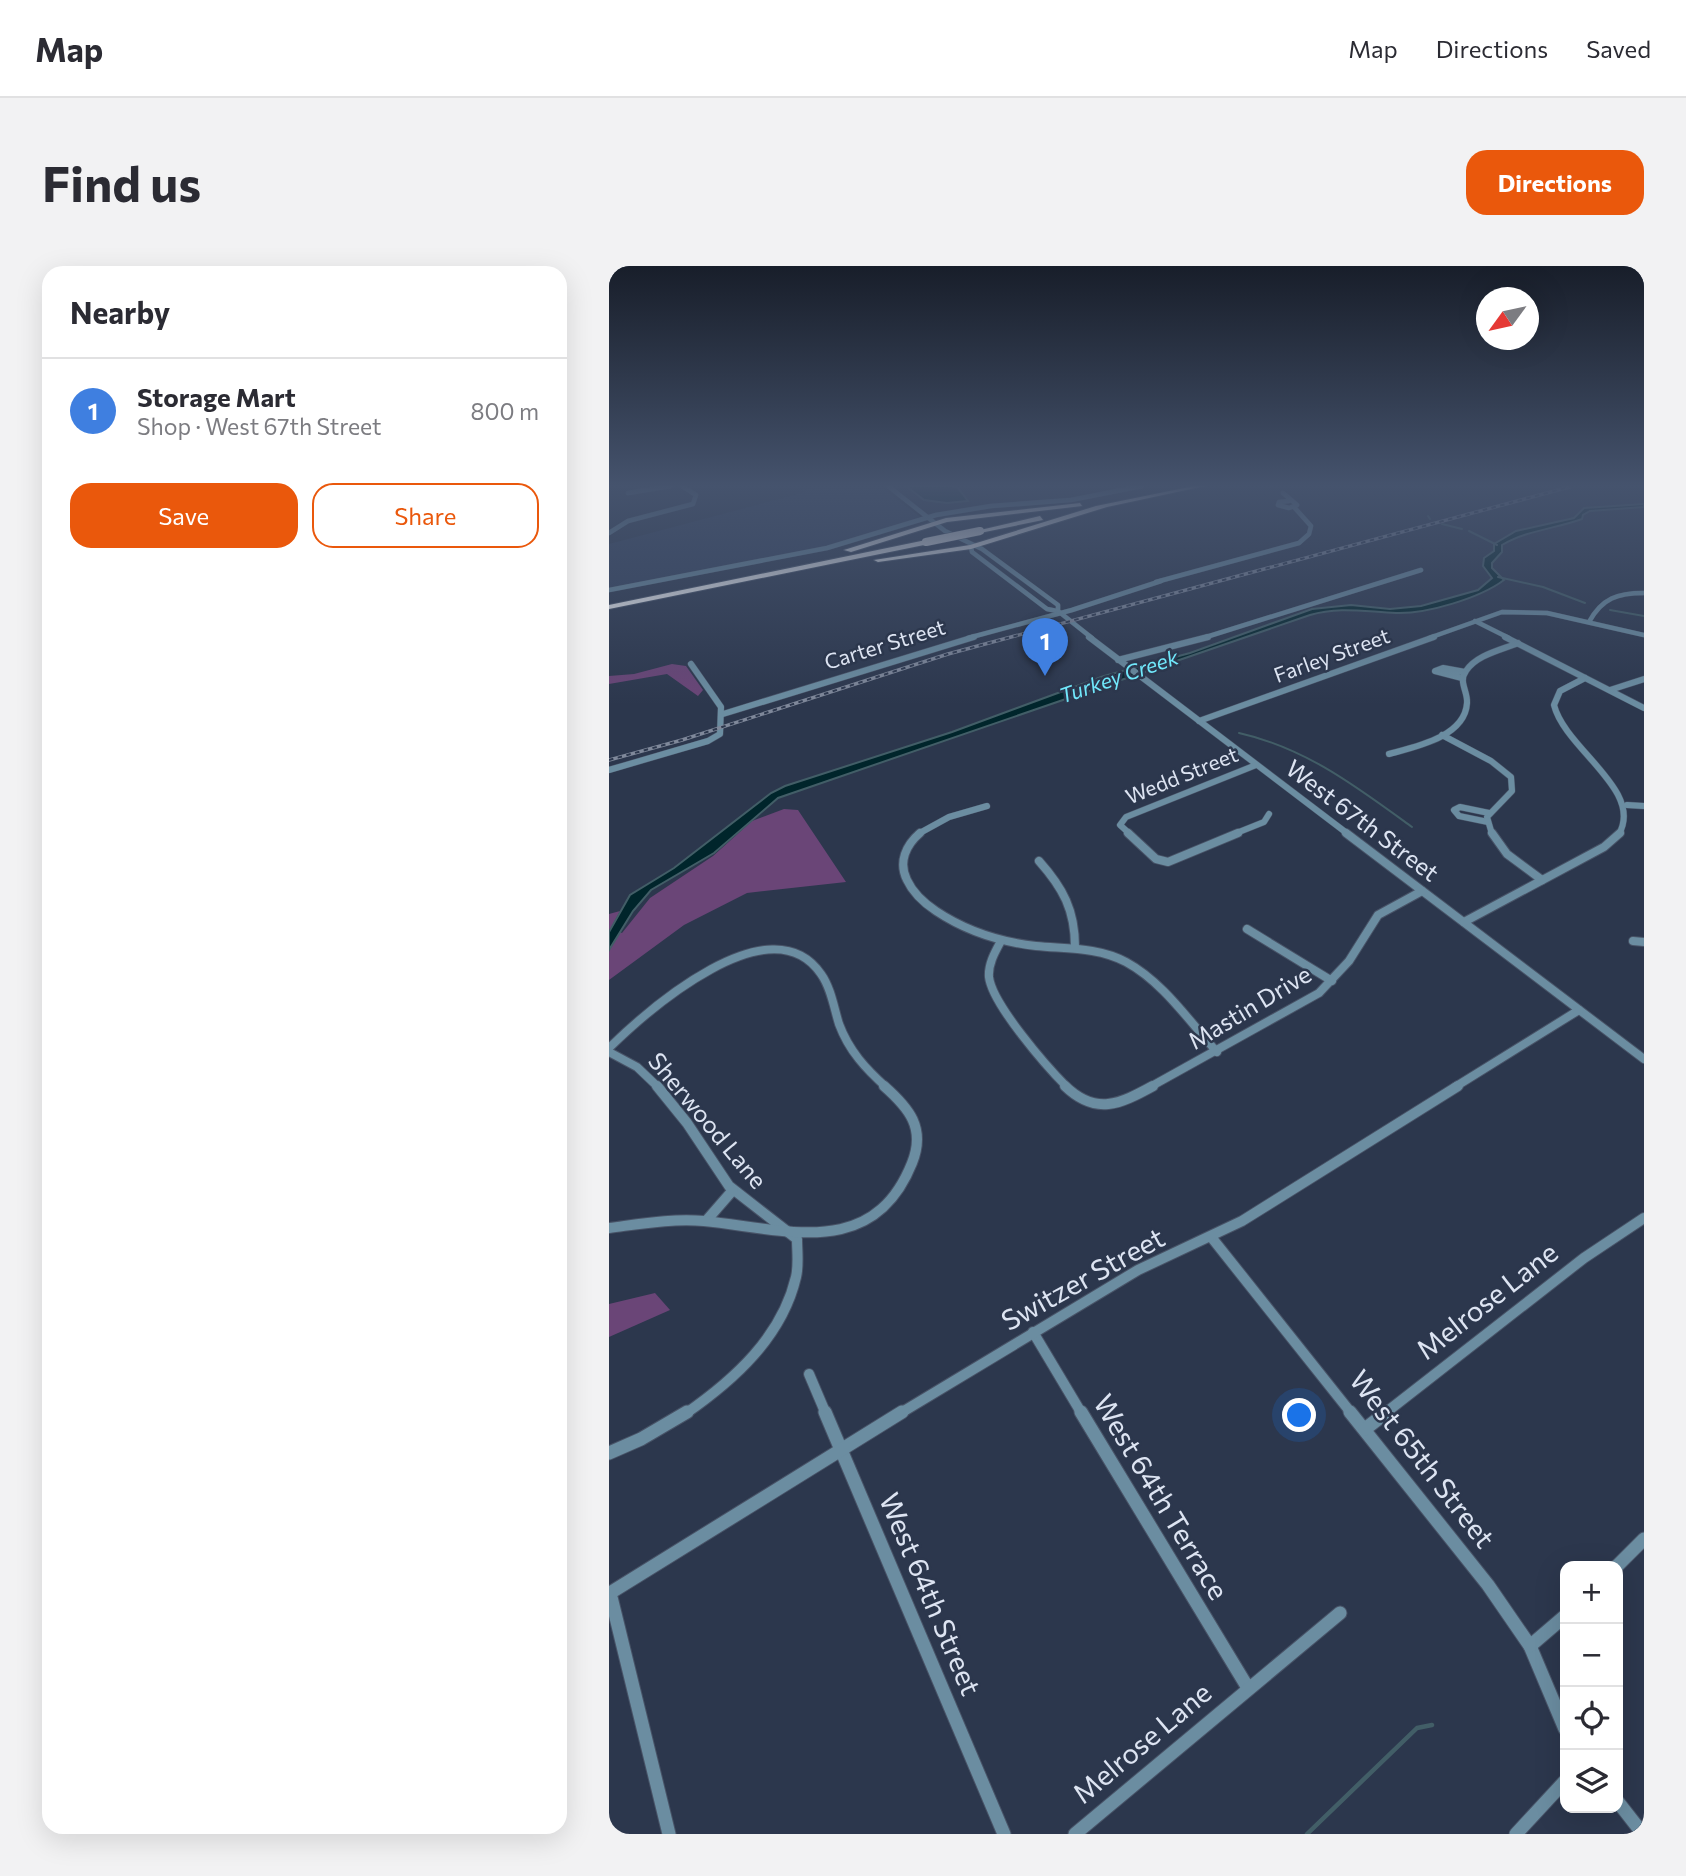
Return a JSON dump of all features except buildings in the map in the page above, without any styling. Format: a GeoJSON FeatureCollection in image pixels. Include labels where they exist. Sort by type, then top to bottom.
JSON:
{"type":"FeatureCollection","features":[{"type":"Feature","properties":{"kind":"highway"},"geometry":{"type":"LineString","coordinates":[[609,600],[813,559]]}},
{"type":"Feature","properties":{"kind":"highway"},"geometry":{"type":"LineString","coordinates":[[609,607],[836,559]]}},
{"type":"Feature","properties":{"kind":"highway"},"geometry":{"type":"LineString","coordinates":[[797,568],[870,559]]}},
{"type":"Feature","properties":{"kind":"street"},"geometry":{"type":"LineString","coordinates":[[609,590],[769,559]]}},
{"type":"Feature","properties":{"kind":"street","name":"West 67th Street"},"geometry":{"type":"LineString","coordinates":[[982,559],[1047,609],[1058,611],[1118,660],[1644,1059]]}},
{"type":"Feature","properties":{"kind":"street","name":"West 67th Street"},"geometry":{"type":"LineString","coordinates":[[996,559],[1058,605],[1058,611]]}},
{"type":"Feature","properties":{"kind":"street","name":"Carter Street"},"geometry":{"type":"LineString","coordinates":[[723,713],[1058,611],[1243,559]]}},
{"type":"Feature","properties":{"kind":"street"},"geometry":{"type":"LineString","coordinates":[[996,570],[1007,567]]}},
{"type":"Feature","properties":{"kind":"street"},"geometry":{"type":"LineString","coordinates":[[1118,660],[1204,638],[1421,570]]}},
{"type":"Feature","properties":{"kind":"street"},"geometry":{"type":"LineString","coordinates":[[1589,622],[1609,596],[1644,593]]}},
{"type":"Feature","properties":{"kind":"street","name":"Farley Street"},"geometry":{"type":"LineString","coordinates":[[1199,721],[1502,612],[1527,611],[1644,635]]}},
{"type":"Feature","properties":{"kind":"street"},"geometry":{"type":"LineString","coordinates":[[1475,621],[1644,708]]}},
{"type":"Feature","properties":{"kind":"street"},"geometry":{"type":"LineString","coordinates":[[1389,754],[1442,735],[1460,720],[1467,703],[1464,675],[1477,661],[1518,643]]}},
{"type":"Feature","properties":{"kind":"street"},"geometry":{"type":"LineString","coordinates":[[609,770],[708,741],[720,734],[723,713],[691,664]]}},
{"type":"Feature","properties":{"kind":"street"},"geometry":{"type":"LineString","coordinates":[[1464,922],[1615,840],[1627,824],[1627,804],[1612,779],[1570,738],[1554,709],[1555,695],[1585,678]]}},
{"type":"Feature","properties":{"kind":"street"},"geometry":{"type":"LineString","coordinates":[[1610,690],[1644,679]]}},
{"type":"Feature","properties":{"kind":"street"},"geometry":{"type":"LineString","coordinates":[[1442,735],[1491,761],[1511,777],[1512,791],[1489,813],[1488,822],[1500,848],[1542,880]]}},
{"type":"Feature","properties":{"kind":"street","name":"Wedd Street"},"geometry":{"type":"LineString","coordinates":[[1256,765],[1122,820],[1120,825],[1156,859],[1168,862],[1263,822],[1269,814]]}},
{"type":"Feature","properties":{"kind":"street"},"geometry":{"type":"LineString","coordinates":[[1627,804],[1644,806]]}},
{"type":"Feature","properties":{"kind":"street"},"geometry":{"type":"LineString","coordinates":[[987,806],[926,829],[909,846],[903,859],[903,870],[915,893],[940,913],[1001,941],[1075,947],[1109,954],[1141,972],[1217,1052]]}},
{"type":"Feature","properties":{"kind":"street"},"geometry":{"type":"LineString","coordinates":[[1488,822],[1459,816],[1454,810],[1460,807],[1489,813]]}},
{"type":"Feature","properties":{"kind":"street"},"geometry":{"type":"LineString","coordinates":[[1039,861],[1058,882],[1072,905],[1075,947]]}},
{"type":"Feature","properties":{"kind":"street","name":"Mastin Drive"},"geometry":{"type":"LineString","coordinates":[[1001,941],[992,958],[990,980],[1005,1009],[1070,1093],[1093,1104],[1108,1104],[1129,1099],[1304,1003],[1332,981],[1349,961],[1378,915],[1422,891]]}},
{"type":"Feature","properties":{"kind":"street"},"geometry":{"type":"LineString","coordinates":[[1247,929],[1332,981]]}},
{"type":"Feature","properties":{"kind":"street"},"geometry":{"type":"LineString","coordinates":[[1633,941],[1644,942]]}},
{"type":"Feature","properties":{"kind":"street"},"geometry":{"type":"LineString","coordinates":[[609,1050],[662,1002],[735,955],[763,950],[789,952],[816,967],[826,982],[851,1051],[877,1083],[915,1119],[919,1144],[915,1160],[896,1197],[869,1222],[837,1233],[789,1232],[706,1221],[609,1228]]}},
{"type":"Feature","properties":{"kind":"street","name":"Switzer Street"},"geometry":{"type":"LineString","coordinates":[[610,1593],[1138,1270],[1212,1238],[1579,1010]]}},
{"type":"Feature","properties":{"kind":"street","name":"Sherwood Lane"},"geometry":{"type":"LineString","coordinates":[[609,1050],[631,1062],[661,1091],[733,1190],[759,1213],[789,1232]]}},
{"type":"Feature","properties":{"kind":"street"},"geometry":{"type":"LineString","coordinates":[[706,1221],[733,1190]]}},
{"type":"Feature","properties":{"kind":"street","name":"Melrose Lane"},"geometry":{"type":"LineString","coordinates":[[1366,1429],[1584,1258],[1644,1219]]}},
{"type":"Feature","properties":{"kind":"street"},"geometry":{"type":"LineString","coordinates":[[609,1453],[633,1443],[702,1402],[759,1350],[781,1317],[796,1284],[799,1255],[797,1239],[789,1232]]}},
{"type":"Feature","properties":{"kind":"street","name":"West 65th Street"},"geometry":{"type":"LineString","coordinates":[[1212,1238],[1488,1585],[1530,1646],[1560,1717]]}},
{"type":"Feature","properties":{"kind":"street","name":"West 64th Terrace"},"geometry":{"type":"LineString","coordinates":[[1033,1332],[1248,1688]]}},
{"type":"Feature","properties":{"kind":"street","name":"West 64th Street"},"geometry":{"type":"LineString","coordinates":[[809,1374],[1003,1834]]}},
{"type":"Feature","properties":{"kind":"street"},"geometry":{"type":"LineString","coordinates":[[1622,1561],[1644,1539]]}},
{"type":"Feature","properties":{"kind":"street"},"geometry":{"type":"LineString","coordinates":[[610,1593],[669,1834]]}},
{"type":"Feature","properties":{"kind":"street","name":"Melrose Lane"},"geometry":{"type":"LineString","coordinates":[[1075,1834],[1340,1613]]}},
{"type":"Feature","properties":{"kind":"street"},"geometry":{"type":"LineString","coordinates":[[1530,1646],[1560,1620]]}},
{"type":"Feature","properties":{"kind":"street"},"geometry":{"type":"LineString","coordinates":[[1516,1834],[1560,1786]]}},
{"type":"Feature","properties":{"kind":"street"},"geometry":{"type":"LineString","coordinates":[[1623,1808],[1643,1834]]}},
{"type":"Feature","properties":{"kind":"shaded area"},"geometry":{"type":"Polygon","coordinates":[[[609,559],[778,559],[609,591],[609,559]]]}},
{"type":"Feature","properties":{"kind":"shaded area"},"geometry":{"type":"Polygon","coordinates":[[[672,664],[686,666],[703,690],[698,696],[667,674],[609,684],[609,676],[634,674],[672,664]]]}},
{"type":"Feature","properties":{"kind":"shaded area"},"geometry":{"type":"Polygon","coordinates":[[[784,809],[798,810],[846,882],[747,893],[684,925],[609,980],[609,914],[620,911],[611,928],[622,933],[650,898],[713,856],[752,821],[784,809]]]}},
{"type":"Feature","properties":{"kind":"shaded area"},"geometry":{"type":"Polygon","coordinates":[[[655,1293],[670,1310],[609,1337],[609,1304],[655,1293]]]}},
{"type":"Feature","properties":{"kind":"water","name":"Turkey Creek"},"geometry":{"type":"Polygon","coordinates":[[[1484,559],[1495,559],[1492,568],[1504,580],[1467,599],[1409,613],[1342,610],[1310,615],[778,798],[714,853],[651,890],[633,911],[609,950],[609,932],[630,895],[674,868],[771,793],[785,786],[952,732],[1104,676],[1190,653],[1312,609],[1351,605],[1390,609],[1421,606],[1478,590],[1492,578],[1483,566],[1484,559]]]}},
{"type":"Feature","properties":{"kind":"waterway"},"geometry":{"type":"LineString","coordinates":[[1498,577],[1543,587],[1585,603]]}},
{"type":"Feature","properties":{"kind":"waterway"},"geometry":{"type":"LineString","coordinates":[[1610,610],[1644,616]]}},
{"type":"Feature","properties":{"kind":"waterway"},"geometry":{"type":"LineString","coordinates":[[1239,733],[1287,748],[1309,759],[1351,784],[1412,827]]}},
{"type":"Feature","properties":{"kind":"waterway"},"geometry":{"type":"LineString","coordinates":[[1307,1834],[1417,1728],[1432,1725]]}},
{"type":"Feature","properties":{"kind":"railway"},"geometry":{"type":"LineString","coordinates":[[609,760],[682,740],[948,654],[1301,559]]}},
{"type":"Feature","properties":{"kind":"place","name":"Storage Mart"},"geometry":{"type":"Point","coordinates":[1045,676]}}]}
